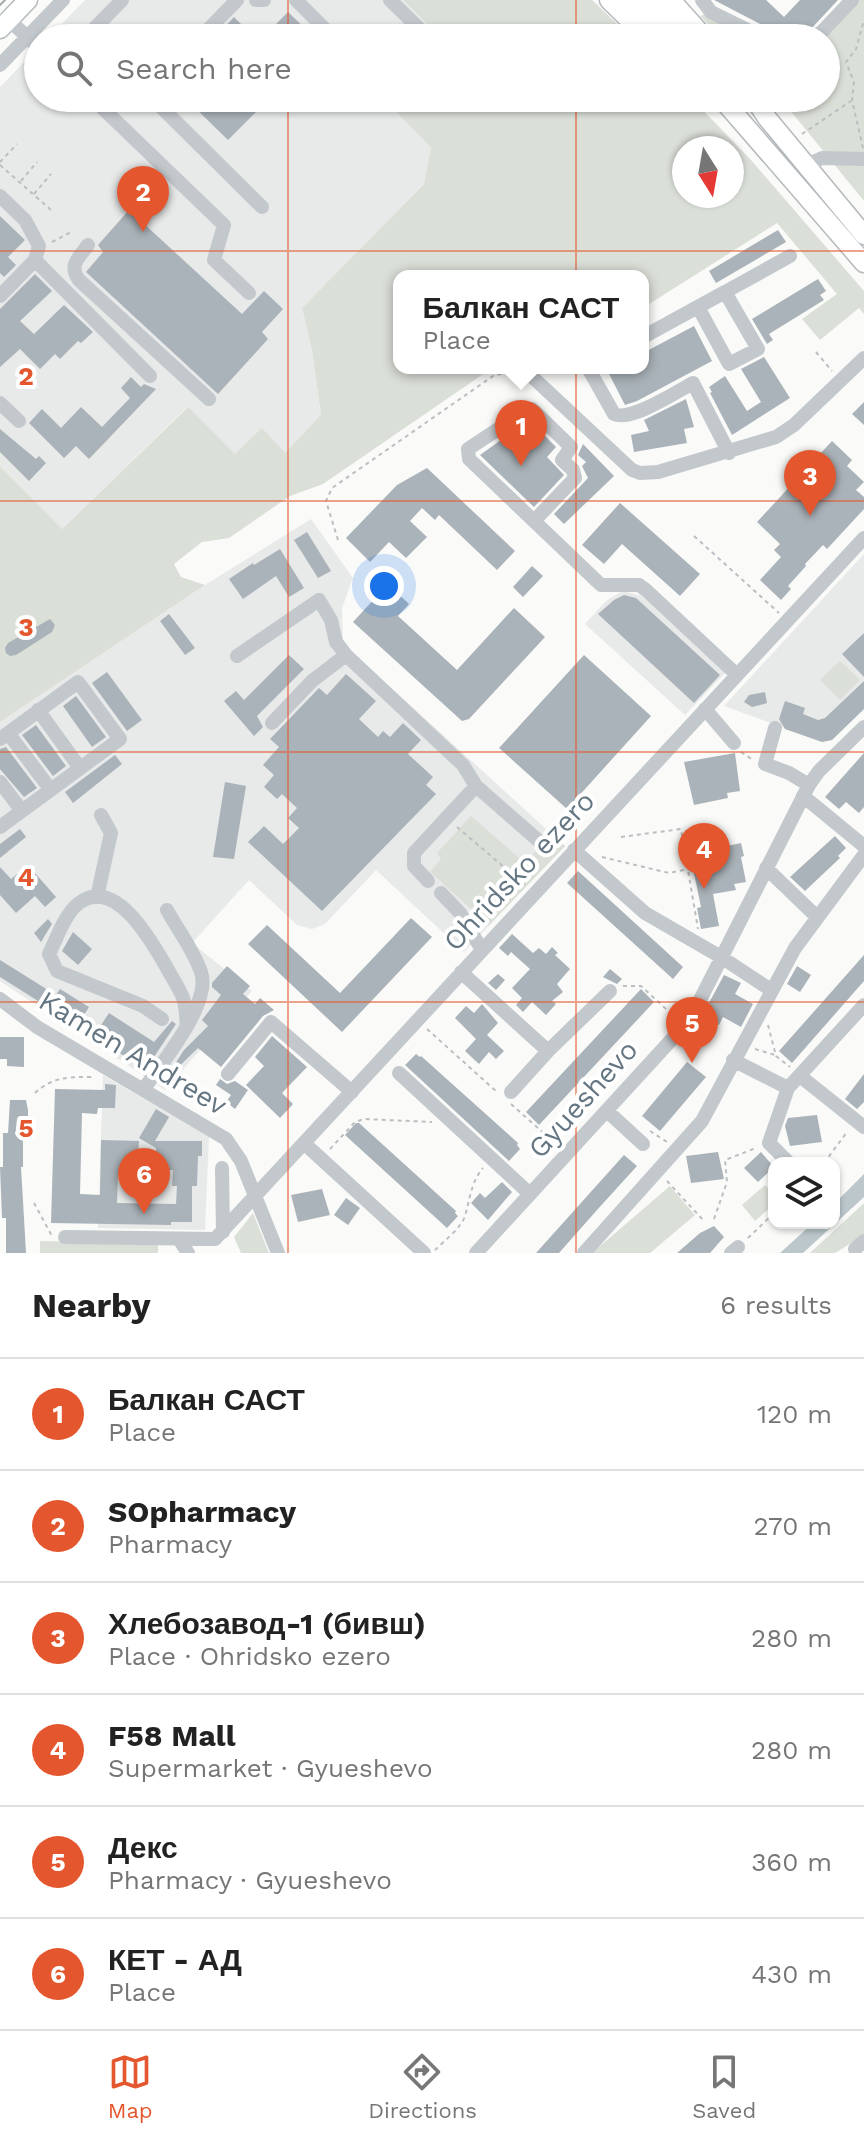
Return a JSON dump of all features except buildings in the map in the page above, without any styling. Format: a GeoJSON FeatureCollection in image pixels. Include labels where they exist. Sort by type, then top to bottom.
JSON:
{"type":"FeatureCollection","features":[{"type":"Feature","properties":{"kind":"main road"},"geometry":{"type":"LineString","coordinates":[[5,24],[28,0]]}},
{"type":"Feature","properties":{"kind":"main road"},"geometry":{"type":"LineString","coordinates":[[609,0],[634,24]]}},
{"type":"Feature","properties":{"kind":"main road"},"geometry":{"type":"LineString","coordinates":[[628,0],[653,24]]}},
{"type":"Feature","properties":{"kind":"main road"},"geometry":{"type":"LineString","coordinates":[[649,0],[674,24]]}},
{"type":"Feature","properties":{"kind":"main road"},"geometry":{"type":"LineString","coordinates":[[671,0],[692,24]]}},
{"type":"Feature","properties":{"kind":"main road"},"geometry":{"type":"LineString","coordinates":[[726,112],[758,141]]}},
{"type":"Feature","properties":{"kind":"main road"},"geometry":{"type":"LineString","coordinates":[[733,112],[864,263]]}},
{"type":"Feature","properties":{"kind":"main road"},"geometry":{"type":"LineString","coordinates":[[773,113],[807,165],[864,235]]}},
{"type":"Feature","properties":{"kind":"street"},"geometry":{"type":"LineString","coordinates":[[48,24],[63,0]]}},
{"type":"Feature","properties":{"kind":"street"},"geometry":{"type":"LineString","coordinates":[[99,24],[122,0]]}},
{"type":"Feature","properties":{"kind":"street"},"geometry":{"type":"LineString","coordinates":[[214,24],[237,0]]}},
{"type":"Feature","properties":{"kind":"street"},"geometry":{"type":"LineString","coordinates":[[256,0],[264,0]]}},
{"type":"Feature","properties":{"kind":"street"},"geometry":{"type":"LineString","coordinates":[[296,0],[320,24]]}},
{"type":"Feature","properties":{"kind":"street"},"geometry":{"type":"LineString","coordinates":[[390,0],[415,24]]}},
{"type":"Feature","properties":{"kind":"street"},"geometry":{"type":"LineString","coordinates":[[702,0],[711,12],[735,24]]}},
{"type":"Feature","properties":{"kind":"street"},"geometry":{"type":"LineString","coordinates":[[829,24],[852,0]]}},
{"type":"Feature","properties":{"kind":"street"},"geometry":{"type":"LineString","coordinates":[[5,24],[24,39]]}},
{"type":"Feature","properties":{"kind":"street"},"geometry":{"type":"LineString","coordinates":[[0,65],[24,52]]}},
{"type":"Feature","properties":{"kind":"street"},"geometry":{"type":"LineString","coordinates":[[107,112],[224,225],[214,260],[249,293]]}},
{"type":"Feature","properties":{"kind":"street"},"geometry":{"type":"LineString","coordinates":[[166,112],[262,207]]}},
{"type":"Feature","properties":{"kind":"street"},"geometry":{"type":"LineString","coordinates":[[807,165],[822,158],[864,156]]}},
{"type":"Feature","properties":{"kind":"street"},"geometry":{"type":"LineString","coordinates":[[0,196],[25,220],[37,253],[150,376]]}},
{"type":"Feature","properties":{"kind":"street"},"geometry":{"type":"LineString","coordinates":[[88,245],[74,264],[74,273],[79,280],[209,399]]}},
{"type":"Feature","properties":{"kind":"street"},"geometry":{"type":"LineString","coordinates":[[0,296],[37,253]]}},
{"type":"Feature","properties":{"kind":"street"},"geometry":{"type":"LineString","coordinates":[[649,334],[790,256]]}},
{"type":"Feature","properties":{"kind":"street"},"geometry":{"type":"LineString","coordinates":[[698,307],[729,364],[758,349],[725,292]]}},
{"type":"Feature","properties":{"kind":"street"},"geometry":{"type":"LineString","coordinates":[[529,374],[632,470],[658,472],[776,437],[794,425],[864,358]]}},
{"type":"Feature","properties":{"kind":"street"},"geometry":{"type":"LineString","coordinates":[[591,374],[614,414],[620,417],[633,414],[693,383],[729,453]]}},
{"type":"Feature","properties":{"kind":"street"},"geometry":{"type":"LineString","coordinates":[[0,403],[19,421]]}},
{"type":"Feature","properties":{"kind":"street"},"geometry":{"type":"LineString","coordinates":[[534,521],[575,478],[573,470],[562,460],[571,447],[532,409],[468,449],[467,454],[534,521],[601,585],[639,585],[737,675]]}},
{"type":"Feature","properties":{"kind":"street","name":"Ohridsko ezero"},"geometry":{"type":"LineString","coordinates":[[223,1232],[864,538]]}},
{"type":"Feature","properties":{"kind":"street"},"geometry":{"type":"LineString","coordinates":[[237,656],[319,600],[331,620],[336,642],[346,655],[463,765],[476,786],[540,842]]}},
{"type":"Feature","properties":{"kind":"street"},"geometry":{"type":"LineString","coordinates":[[272,723],[312,681],[346,655]]}},
{"type":"Feature","properties":{"kind":"street"},"geometry":{"type":"LineString","coordinates":[[0,827],[51,790],[120,739],[78,682],[4,736],[51,790]]}},
{"type":"Feature","properties":{"kind":"street"},"geometry":{"type":"LineString","coordinates":[[705,709],[734,743]]}},
{"type":"Feature","properties":{"kind":"street"},"geometry":{"type":"LineString","coordinates":[[38,710],[80,768]]}},
{"type":"Feature","properties":{"kind":"street"},"geometry":{"type":"LineString","coordinates":[[775,728],[765,764],[789,773],[864,846]]}},
{"type":"Feature","properties":{"kind":"street","name":"Gyueshevo"},"geometry":{"type":"LineString","coordinates":[[476,1253],[684,1026],[806,790],[819,771],[863,729]]}},
{"type":"Feature","properties":{"kind":"street"},"geometry":{"type":"LineString","coordinates":[[0,782],[22,811]]}},
{"type":"Feature","properties":{"kind":"street"},"geometry":{"type":"LineString","coordinates":[[428,881],[414,866],[414,853],[476,786]]}},
{"type":"Feature","properties":{"kind":"street"},"geometry":{"type":"LineString","coordinates":[[97,897],[111,833],[101,815]]}},
{"type":"Feature","properties":{"kind":"street"},"geometry":{"type":"LineString","coordinates":[[574,850],[645,913],[771,990]]}},
{"type":"Feature","properties":{"kind":"street"},"geometry":{"type":"LineString","coordinates":[[584,1253],[702,1121],[771,990],[817,917],[864,855]]}},
{"type":"Feature","properties":{"kind":"street"},"geometry":{"type":"LineString","coordinates":[[766,868],[817,917]]}},
{"type":"Feature","properties":{"kind":"street"},"geometry":{"type":"LineString","coordinates":[[441,893],[460,913],[482,950]]}},
{"type":"Feature","properties":{"kind":"street"},"geometry":{"type":"LineString","coordinates":[[162,1019],[143,1006],[57,971],[49,954],[66,920],[81,901],[97,897],[131,914],[146,931],[184,999],[187,1026]]}},
{"type":"Feature","properties":{"kind":"street"},"geometry":{"type":"LineString","coordinates":[[144,1089],[187,1026],[203,991],[202,973],[167,910]]}},
{"type":"Feature","properties":{"kind":"street"},"geometry":{"type":"LineString","coordinates":[[461,972],[548,1051]]}},
{"type":"Feature","properties":{"kind":"street"},"geometry":{"type":"LineString","coordinates":[[511,1092],[610,991]]}},
{"type":"Feature","properties":{"kind":"street","name":"Kamen Andreev"},"geometry":{"type":"LineString","coordinates":[[0,999],[21,1016],[226,1139],[241,1161],[256,1198]]}},
{"type":"Feature","properties":{"kind":"street"},"geometry":{"type":"LineString","coordinates":[[783,1157],[769,1143],[788,1088],[864,1005]]}},
{"type":"Feature","properties":{"kind":"street"},"geometry":{"type":"LineString","coordinates":[[228,1074],[271,1022],[352,1092]]}},
{"type":"Feature","properties":{"kind":"street"},"geometry":{"type":"LineString","coordinates":[[733,1060],[788,1088]]}},
{"type":"Feature","properties":{"kind":"street"},"geometry":{"type":"LineString","coordinates":[[399,1073],[530,1194]]}},
{"type":"Feature","properties":{"kind":"street"},"geometry":{"type":"LineString","coordinates":[[800,1076],[860,1124]]}},
{"type":"Feature","properties":{"kind":"street"},"geometry":{"type":"LineString","coordinates":[[607,1111],[641,1143]]}},
{"type":"Feature","properties":{"kind":"street"},"geometry":{"type":"LineString","coordinates":[[305,1144],[424,1253]]}},
{"type":"Feature","properties":{"kind":"street"},"geometry":{"type":"LineString","coordinates":[[61,1241],[215,1239],[223,1232],[222,1168]]}},
{"type":"Feature","properties":{"kind":"street"},"geometry":{"type":"LineString","coordinates":[[256,1198],[278,1253]]}},
{"type":"Feature","properties":{"kind":"street"},"geometry":{"type":"LineString","coordinates":[[179,1239],[188,1253]]}},
{"type":"Feature","properties":{"kind":"street"},"geometry":{"type":"LineString","coordinates":[[864,1241],[855,1249],[864,1248]]}},
{"type":"Feature","properties":{"kind":"path"},"geometry":{"type":"LineString","coordinates":[[864,20],[856,49],[846,62],[854,82],[852,100],[864,156]]}},
{"type":"Feature","properties":{"kind":"path"},"geometry":{"type":"LineString","coordinates":[[857,39],[864,35]]}},
{"type":"Feature","properties":{"kind":"path"},"geometry":{"type":"LineString","coordinates":[[840,108],[852,100]]}},
{"type":"Feature","properties":{"kind":"path"},"geometry":{"type":"LineString","coordinates":[[802,134],[834,112]]}},
{"type":"Feature","properties":{"kind":"path"},"geometry":{"type":"LineString","coordinates":[[17,144],[0,163],[51,210]]}},
{"type":"Feature","properties":{"kind":"path"},"geometry":{"type":"LineString","coordinates":[[20,182],[37,162]]}},
{"type":"Feature","properties":{"kind":"path"},"geometry":{"type":"LineString","coordinates":[[34,195],[51,174]]}},
{"type":"Feature","properties":{"kind":"path"},"geometry":{"type":"LineString","coordinates":[[37,253],[73,231]]}},
{"type":"Feature","properties":{"kind":"path"},"geometry":{"type":"LineString","coordinates":[[816,352],[840,381]]}},
{"type":"Feature","properties":{"kind":"path"},"geometry":{"type":"LineString","coordinates":[[338,540],[326,501],[332,488],[500,374]]}},
{"type":"Feature","properties":{"kind":"path"},"geometry":{"type":"LineString","coordinates":[[694,536],[788,620]]}},
{"type":"Feature","properties":{"kind":"path"},"geometry":{"type":"LineString","coordinates":[[734,743],[739,751],[765,764]]}},
{"type":"Feature","properties":{"kind":"path"},"geometry":{"type":"LineString","coordinates":[[447,818],[534,893]]}},
{"type":"Feature","properties":{"kind":"path"},"geometry":{"type":"LineString","coordinates":[[621,837],[681,829],[702,946]]}},
{"type":"Feature","properties":{"kind":"path"},"geometry":{"type":"LineString","coordinates":[[601,857],[669,873],[689,869]]}},
{"type":"Feature","properties":{"kind":"path"},"geometry":{"type":"LineString","coordinates":[[610,991],[626,984],[641,986],[684,1026]]}},
{"type":"Feature","properties":{"kind":"path"},"geometry":{"type":"LineString","coordinates":[[762,1005],[776,1056]]}},
{"type":"Feature","properties":{"kind":"path"},"geometry":{"type":"LineString","coordinates":[[417,1021],[567,1154]]}},
{"type":"Feature","properties":{"kind":"path"},"geometry":{"type":"LineString","coordinates":[[742,1044],[776,1056],[800,1076]]}},
{"type":"Feature","properties":{"kind":"path"},"geometry":{"type":"LineString","coordinates":[[35,1093],[48,1081],[63,1077],[91,1077],[100,1064]]}},
{"type":"Feature","properties":{"kind":"path"},"geometry":{"type":"LineString","coordinates":[[321,1158],[355,1122],[364,1119],[453,1123]]}},
{"type":"Feature","properties":{"kind":"path"},"geometry":{"type":"LineString","coordinates":[[830,1157],[860,1124]]}},
{"type":"Feature","properties":{"kind":"path"},"geometry":{"type":"LineString","coordinates":[[641,1143],[651,1130],[678,1150]]}},
{"type":"Feature","properties":{"kind":"path"},"geometry":{"type":"LineString","coordinates":[[714,1219],[727,1182],[725,1160],[769,1143]]}},
{"type":"Feature","properties":{"kind":"path"},"geometry":{"type":"LineString","coordinates":[[433,1253],[465,1219],[467,1201],[478,1174],[491,1158]]}},
{"type":"Feature","properties":{"kind":"path"},"geometry":{"type":"LineString","coordinates":[[658,1172],[704,1221]]}},
{"type":"Feature","properties":{"kind":"path"},"geometry":{"type":"LineString","coordinates":[[34,1203],[61,1241]]}},
{"type":"Feature","properties":{"kind":"path"},"geometry":{"type":"LineString","coordinates":[[734,1250],[768,1219]]}},
{"type":"Feature","properties":{"kind":"shaded area"},"geometry":{"type":"Polygon","coordinates":[[[85,0],[403,0],[427,24],[62,24],[85,0]]]}},
{"type":"Feature","properties":{"kind":"shaded area"},"geometry":{"type":"Polygon","coordinates":[[[403,0],[592,0],[617,24],[427,24],[403,0]]]}},
{"type":"Feature","properties":{"kind":"shaded area"},"geometry":{"type":"Polygon","coordinates":[[[852,0],[864,0],[864,201],[791,112],[840,112],[840,24],[829,24],[852,0]]]}},
{"type":"Feature","properties":{"kind":"shaded area"},"geometry":{"type":"Polygon","coordinates":[[[711,12],[735,24],[708,24],[700,16],[711,12]]]}},
{"type":"Feature","properties":{"kind":"shaded area"},"geometry":{"type":"Polygon","coordinates":[[[24,62],[24,112],[397,112],[431,148],[424,184],[302,308],[312,350],[321,416],[285,454],[235,454],[187,407],[62,529],[0,466],[0,87],[24,62]]]}},
{"type":"Feature","properties":{"kind":"shaded area"},"geometry":{"type":"Polygon","coordinates":[[[397,112],[705,112],[728,136],[672,136],[672,208],[744,208],[744,153],[864,291],[864,314],[859,308],[820,340],[802,319],[837,294],[777,223],[649,304],[649,270],[393,270],[393,374],[483,374],[323,484],[290,496],[229,538],[202,542],[174,564],[181,577],[205,585],[0,722],[0,466],[62,529],[188,407],[235,454],[262,428],[285,453],[321,415],[312,350],[302,308],[424,184],[431,148],[397,112]]]}},
{"type":"Feature","properties":{"kind":"shaded area"},"geometry":{"type":"Polygon","coordinates":[[[311,519],[353,578],[342,608],[343,644],[565,846],[464,952],[376,870],[325,924],[312,929],[297,925],[249,880],[192,943],[252,991],[165,1090],[0,981],[0,722],[205,585],[311,519]]]}},
{"type":"Feature","properties":{"kind":"shaded area"},"geometry":{"type":"Polygon","coordinates":[[[864,554],[864,709],[832,740],[823,742],[724,706],[864,554]]]}},
{"type":"Feature","properties":{"kind":"shaded area"},"geometry":{"type":"Polygon","coordinates":[[[623,591],[642,596],[725,673],[685,715],[585,624],[607,600],[623,591]]]}},
{"type":"Feature","properties":{"kind":"shaded area"},"geometry":{"type":"Polygon","coordinates":[[[840,661],[860,680],[840,700],[820,680],[840,661]]]}},
{"type":"Feature","properties":{"kind":"shaded area"},"geometry":{"type":"Polygon","coordinates":[[[471,816],[525,863],[552,834],[565,846],[489,925],[430,872],[441,859],[437,853],[471,816]]]}},
{"type":"Feature","properties":{"kind":"shaded area"},"geometry":{"type":"Polygon","coordinates":[[[103,1075],[209,1137],[205,1230],[98,1228],[103,1075]]]}},
{"type":"Feature","properties":{"kind":"shaded area"},"geometry":{"type":"Polygon","coordinates":[[[864,1174],[864,1197],[840,1219],[840,1198],[864,1174]]]}},
{"type":"Feature","properties":{"kind":"shaded area"},"geometry":{"type":"Polygon","coordinates":[[[765,1185],[768,1188],[768,1209],[755,1221],[742,1205],[765,1185]]]}},
{"type":"Feature","properties":{"kind":"shaded area"},"geometry":{"type":"Polygon","coordinates":[[[670,1186],[695,1215],[650,1253],[592,1253],[670,1186]]]}},
{"type":"Feature","properties":{"kind":"shaded area"},"geometry":{"type":"Polygon","coordinates":[[[864,1203],[864,1235],[835,1253],[810,1253],[836,1229],[840,1229],[840,1225],[864,1203]]]}},
{"type":"Feature","properties":{"kind":"shaded area"},"geometry":{"type":"Polygon","coordinates":[[[253,1213],[269,1253],[241,1253],[234,1237],[253,1213]]]}},
{"type":"Feature","properties":{"kind":"shaded area"},"geometry":{"type":"Polygon","coordinates":[[[806,1229],[829,1229],[803,1253],[780,1253],[806,1229]]]}},
{"type":"Feature","properties":{"kind":"shaded area"},"geometry":{"type":"Polygon","coordinates":[[[40,1241],[158,1243],[158,1253],[40,1253],[40,1241]]]}},
{"type":"Feature","properties":{"kind":"tram line"},"geometry":{"type":"LineString","coordinates":[[0,5],[5,0]]}},
{"type":"Feature","properties":{"kind":"place","name":"SOpharmacy"},"geometry":{"type":"Point","coordinates":[143,232]}},
{"type":"Feature","properties":{"kind":"place","name":"Балкан САСТ"},"geometry":{"type":"Point","coordinates":[521,466]}},
{"type":"Feature","properties":{"kind":"place","name":"Хлебозавод-1 (бивш)"},"geometry":{"type":"Point","coordinates":[810,516]}},
{"type":"Feature","properties":{"kind":"place","name":"F58 Mall"},"geometry":{"type":"Point","coordinates":[704,889]}},
{"type":"Feature","properties":{"kind":"place","name":"Декс"},"geometry":{"type":"Point","coordinates":[692,1063]}},
{"type":"Feature","properties":{"kind":"place","name":"КЕТ - АД"},"geometry":{"type":"Point","coordinates":[144,1214]}}]}
